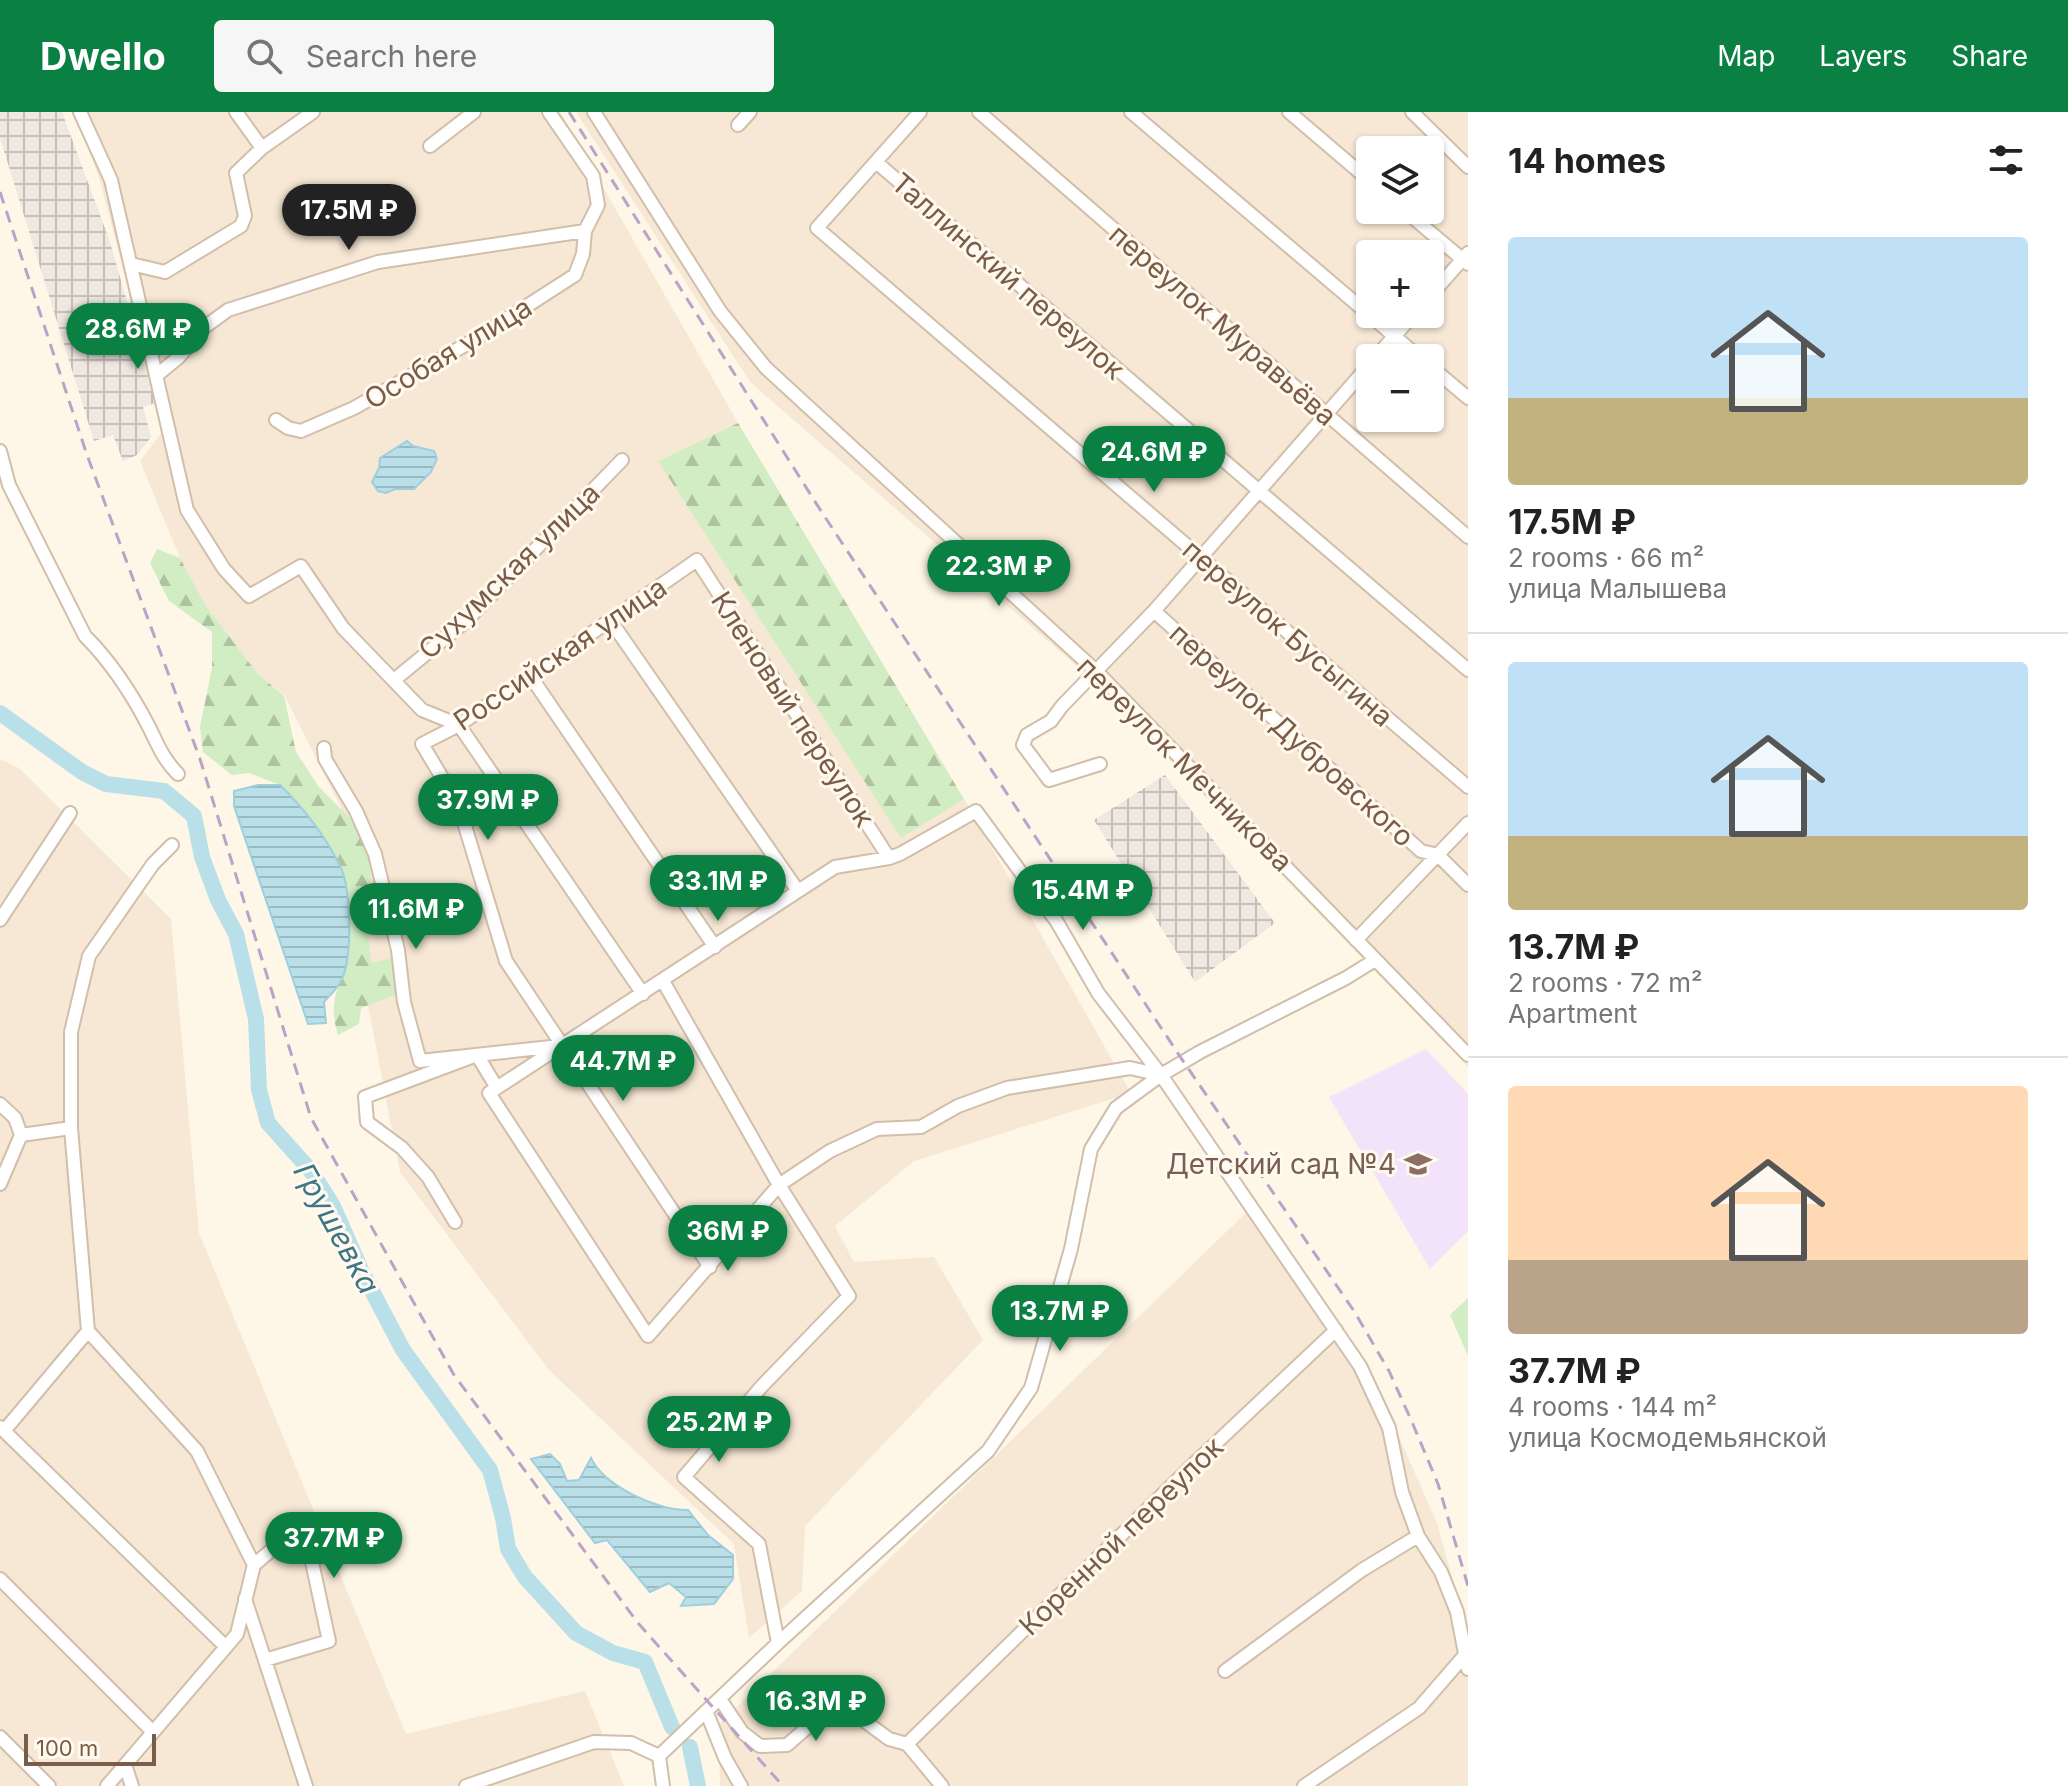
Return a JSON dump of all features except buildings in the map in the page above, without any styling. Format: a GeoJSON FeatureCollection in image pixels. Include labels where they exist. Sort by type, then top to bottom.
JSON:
{"type":"FeatureCollection","features":[{"type":"Feature","properties":{"kind":"street"},"geometry":{"type":"LineString","coordinates":[[80,112],[111,180],[187,510],[224,569],[249,596],[301,566],[343,628],[422,710],[459,725],[643,994]]}},
{"type":"Feature","properties":{"kind":"street"},"geometry":{"type":"LineString","coordinates":[[236,112],[262,148]]}},
{"type":"Feature","properties":{"kind":"street"},"geometry":{"type":"LineString","coordinates":[[131,264],[165,272],[241,226],[245,216],[236,173],[262,148],[313,112]]}},
{"type":"Feature","properties":{"kind":"street"},"geometry":{"type":"LineString","coordinates":[[430,146],[474,112]]}},
{"type":"Feature","properties":{"kind":"street"},"geometry":{"type":"LineString","coordinates":[[157,375],[179,357],[202,329],[228,310],[378,262],[585,231],[598,205],[593,176],[549,112]]}},
{"type":"Feature","properties":{"kind":"street","name":"переулок Мечникова"},"geometry":{"type":"LineString","coordinates":[[594,112],[720,311],[749,350],[1097,672],[1468,1055]]}},
{"type":"Feature","properties":{"kind":"street"},"geometry":{"type":"LineString","coordinates":[[738,125],[750,112]]}},
{"type":"Feature","properties":{"kind":"street"},"geometry":{"type":"LineString","coordinates":[[876,162],[920,112]]}},
{"type":"Feature","properties":{"kind":"street","name":"переулок Муравьёва"},"geometry":{"type":"LineString","coordinates":[[979,112],[1468,537]]}},
{"type":"Feature","properties":{"kind":"street"},"geometry":{"type":"LineString","coordinates":[[1131,112],[1403,344]]}},
{"type":"Feature","properties":{"kind":"street"},"geometry":{"type":"LineString","coordinates":[[1289,112],[1356,169]]}},
{"type":"Feature","properties":{"kind":"street"},"geometry":{"type":"LineString","coordinates":[[1412,112],[1468,167]]}},
{"type":"Feature","properties":{"kind":"street","name":"переулок Бусыгина"},"geometry":{"type":"LineString","coordinates":[[876,162],[817,228],[1468,787]]}},
{"type":"Feature","properties":{"kind":"street","name":"Таллинский переулок"},"geometry":{"type":"LineString","coordinates":[[876,162],[1468,670]]}},
{"type":"Feature","properties":{"kind":"street"},"geometry":{"type":"LineString","coordinates":[[1422,224],[1466,259],[1444,282]]}},
{"type":"Feature","properties":{"kind":"street","name":"Особая улица"},"geometry":{"type":"LineString","coordinates":[[276,420],[288,428],[301,431],[354,408],[474,340],[575,275],[583,254],[585,231]]}},
{"type":"Feature","properties":{"kind":"street"},"geometry":{"type":"LineString","coordinates":[[1387,344],[1401,328]]}},
{"type":"Feature","properties":{"kind":"street"},"geometry":{"type":"LineString","coordinates":[[1444,378],[1468,398]]}},
{"type":"Feature","properties":{"kind":"street"},"geometry":{"type":"LineString","coordinates":[[1100,764],[1049,780],[1023,745],[1027,735],[1051,721],[1154,611],[1356,380]]}},
{"type":"Feature","properties":{"kind":"street"},"geometry":{"type":"LineString","coordinates":[[0,451],[5,486],[85,636],[104,655],[125,686],[149,726],[163,759],[178,774]]}},
{"type":"Feature","properties":{"kind":"street","name":"Сухумская улица"},"geometry":{"type":"LineString","coordinates":[[394,680],[466,621],[622,460]]}},
{"type":"Feature","properties":{"kind":"street","name":"Российская улица"},"geometry":{"type":"LineString","coordinates":[[563,1046],[506,961],[459,806],[422,744],[459,725],[697,560]]}},
{"type":"Feature","properties":{"kind":"street","name":"Кленовый переулок"},"geometry":{"type":"LineString","coordinates":[[697,560],[889,858]]}},
{"type":"Feature","properties":{"kind":"street","name":"переулок Дубровского"},"geometry":{"type":"LineString","coordinates":[[1154,611],[1421,851],[1438,855],[1468,885]]}},
{"type":"Feature","properties":{"kind":"street"},"geometry":{"type":"LineString","coordinates":[[610,620],[798,891]]}},
{"type":"Feature","properties":{"kind":"street"},"geometry":{"type":"LineString","coordinates":[[529,674],[715,947]]}},
{"type":"Feature","properties":{"kind":"street"},"geometry":{"type":"LineString","coordinates":[[324,748],[325,759],[356,811],[375,854],[398,950],[404,1002],[420,1061],[563,1046]]}},
{"type":"Feature","properties":{"kind":"street"},"geometry":{"type":"LineString","coordinates":[[493,1091],[835,867],[889,858],[976,811],[1057,922],[1098,993],[1161,1075],[1360,1366],[1389,1428],[1402,1492],[1418,1536],[1441,1572],[1451,1598],[1468,1669]]}},
{"type":"Feature","properties":{"kind":"street"},"geometry":{"type":"LineString","coordinates":[[0,920],[70,813]]}},
{"type":"Feature","properties":{"kind":"street"},"geometry":{"type":"LineString","coordinates":[[1356,940],[1468,823]]}},
{"type":"Feature","properties":{"kind":"street"},"geometry":{"type":"LineString","coordinates":[[172,845],[153,864],[89,956],[71,1032],[71,1128],[88,1331],[197,1451],[254,1565]]}},
{"type":"Feature","properties":{"kind":"street"},"geometry":{"type":"LineString","coordinates":[[659,1756],[988,1451],[1031,1388],[1071,1249],[1091,1149],[1116,1108],[1161,1075],[1200,1052],[1346,978],[1375,960]]}},
{"type":"Feature","properties":{"kind":"street"},"geometry":{"type":"LineString","coordinates":[[663,981],[779,1185],[849,1296],[762,1386],[684,1477],[759,1544],[778,1643]]}},
{"type":"Feature","properties":{"kind":"street"},"geometry":{"type":"LineString","coordinates":[[563,1046],[710,1267]]}},
{"type":"Feature","properties":{"kind":"street"},"geometry":{"type":"LineString","coordinates":[[477,1055],[493,1091],[648,1336],[779,1185],[830,1151],[877,1129],[921,1127],[958,1106],[1007,1088],[1130,1068],[1161,1075]]}},
{"type":"Feature","properties":{"kind":"street"},"geometry":{"type":"LineString","coordinates":[[455,1222],[428,1177],[402,1148],[367,1122],[365,1097],[477,1055]]}},
{"type":"Feature","properties":{"kind":"street"},"geometry":{"type":"LineString","coordinates":[[0,1104],[15,1118],[21,1135],[0,1184]]}},
{"type":"Feature","properties":{"kind":"street"},"geometry":{"type":"LineString","coordinates":[[21,1135],[71,1128]]}},
{"type":"Feature","properties":{"kind":"street","name":"Коренной переулок"},"geometry":{"type":"LineString","coordinates":[[907,1744],[1336,1330]]}},
{"type":"Feature","properties":{"kind":"street"},"geometry":{"type":"LineString","coordinates":[[88,1331],[2,1429],[226,1647]]}},
{"type":"Feature","properties":{"kind":"street"},"geometry":{"type":"LineString","coordinates":[[107,1786],[237,1634],[254,1565],[296,1529],[312,1562],[329,1641],[265,1660]]}},
{"type":"Feature","properties":{"kind":"street"},"geometry":{"type":"LineString","coordinates":[[1225,1671],[1362,1570],[1418,1536]]}},
{"type":"Feature","properties":{"kind":"street"},"geometry":{"type":"LineString","coordinates":[[0,1579],[153,1732]]}},
{"type":"Feature","properties":{"kind":"street"},"geometry":{"type":"LineString","coordinates":[[245,1599],[306,1786]]}},
{"type":"Feature","properties":{"kind":"street"},"geometry":{"type":"LineString","coordinates":[[1304,1786],[1419,1708],[1465,1655]]}},
{"type":"Feature","properties":{"kind":"street"},"geometry":{"type":"LineString","coordinates":[[720,1699],[742,1732],[760,1746],[787,1745],[825,1712],[851,1711],[889,1739],[907,1744],[942,1786]]}},
{"type":"Feature","properties":{"kind":"street"},"geometry":{"type":"LineString","coordinates":[[706,1711],[725,1758],[741,1786]]}},
{"type":"Feature","properties":{"kind":"street"},"geometry":{"type":"LineString","coordinates":[[0,1737],[49,1786]]}},
{"type":"Feature","properties":{"kind":"street"},"geometry":{"type":"LineString","coordinates":[[466,1786],[594,1742],[631,1743],[659,1756]]}},
{"type":"Feature","properties":{"kind":"street"},"geometry":{"type":"LineString","coordinates":[[659,1756],[663,1786]]}},
{"type":"Feature","properties":{"kind":"street"},"geometry":{"type":"LineString","coordinates":[[125,1765],[132,1786]]}},
{"type":"Feature","properties":{"kind":"shaded area"},"geometry":{"type":"Polygon","coordinates":[[[0,112],[62,112],[110,242],[156,403],[143,407],[151,437],[137,455],[123,461],[113,435],[94,441],[0,138],[0,112]]]}},
{"type":"Feature","properties":{"kind":"shaded area"},"geometry":{"type":"Polygon","coordinates":[[[75,112],[560,112],[738,423],[658,461],[901,837],[964,799],[1131,1093],[914,1161],[835,1226],[854,1262],[934,1257],[983,1340],[805,1526],[802,1591],[749,1638],[734,1544],[549,1370],[400,1172],[362,974],[348,822],[285,696],[257,673],[206,606],[180,558],[140,461],[162,432],[160,409],[100,181],[75,112]]]}},
{"type":"Feature","properties":{"kind":"shaded area"},"geometry":{"type":"Polygon","coordinates":[[[576,112],[1468,112],[1468,1067],[1087,675],[750,382],[576,112]]]}},
{"type":"Feature","properties":{"kind":"shaded area"},"geometry":{"type":"Polygon","coordinates":[[[0,759],[19,768],[171,919],[199,1233],[406,1734],[585,1691],[624,1786],[0,1786],[0,759]]]}},
{"type":"Feature","properties":{"kind":"shaded area"},"geometry":{"type":"Polygon","coordinates":[[[1165,775],[1275,923],[1195,982],[1094,820],[1165,775]]]}},
{"type":"Feature","properties":{"kind":"shaded area","name":"Детский сад №4"},"geometry":{"type":"Polygon","coordinates":[[[1426,1049],[1468,1094],[1468,1231],[1430,1269],[1329,1097],[1426,1049]]]}},
{"type":"Feature","properties":{"kind":"shaded area"},"geometry":{"type":"Polygon","coordinates":[[[1257,1202],[1370,1371],[1437,1523],[1468,1635],[1468,1786],[720,1786],[719,1724],[1257,1202]]]}},
{"type":"Feature","properties":{"kind":"green space"},"geometry":{"type":"Polygon","coordinates":[[[738,423],[964,799],[901,838],[658,461],[738,423]]]}},
{"type":"Feature","properties":{"kind":"green space"},"geometry":{"type":"Polygon","coordinates":[[[157,549],[180,558],[206,606],[257,673],[284,696],[296,752],[319,787],[357,825],[371,861],[368,931],[371,963],[393,958],[398,994],[361,1008],[359,1024],[338,1035],[334,1008],[341,981],[280,785],[249,773],[232,775],[203,752],[200,727],[212,668],[212,632],[169,601],[150,563],[157,549]]]}},
{"type":"Feature","properties":{"kind":"green space"},"geometry":{"type":"Polygon","coordinates":[[[1468,1298],[1468,1356],[1450,1315],[1468,1298]]]}},
{"type":"Feature","properties":{"kind":"water"},"geometry":{"type":"Polygon","coordinates":[[[407,441],[413,446],[434,451],[437,459],[431,472],[414,489],[395,489],[386,493],[378,491],[372,482],[380,458],[407,441]]]}},
{"type":"Feature","properties":{"kind":"water"},"geometry":{"type":"Polygon","coordinates":[[[258,785],[280,785],[289,794],[321,833],[344,876],[349,907],[347,959],[340,983],[324,1002],[326,1023],[308,1024],[234,806],[234,791],[258,785]]]}},
{"type":"Feature","properties":{"kind":"water"},"geometry":{"type":"Polygon","coordinates":[[[550,1454],[560,1464],[567,1481],[579,1480],[591,1458],[607,1478],[633,1495],[662,1506],[688,1510],[708,1535],[733,1555],[733,1579],[714,1604],[681,1606],[686,1597],[669,1583],[650,1592],[607,1540],[595,1543],[531,1459],[550,1454]]]}},
{"type":"Feature","properties":{"kind":"waterway","name":"Грушевка"},"geometry":{"type":"LineString","coordinates":[[0,713],[82,772],[106,784],[164,791],[194,816],[202,857],[218,900],[236,934],[256,1019],[259,1090],[268,1123],[311,1171],[333,1206],[361,1270],[403,1350],[490,1470],[508,1549],[525,1577],[576,1633],[613,1653],[645,1662],[672,1727]]}},
{"type":"Feature","properties":{"kind":"waterway","name":"Грушевка"},"geometry":{"type":"LineString","coordinates":[[690,1747],[698,1786]]}},
{"type":"Feature","properties":{"kind":"railway"},"geometry":{"type":"LineString","coordinates":[[569,112],[821,511],[1179,1055],[1354,1311],[1389,1371],[1438,1484],[1468,1586]]}},
{"type":"Feature","properties":{"kind":"railway"},"geometry":{"type":"LineString","coordinates":[[0,192],[87,455],[200,759],[311,1118],[454,1375],[638,1623],[783,1786]]}},
{"type":"Feature","properties":{"kind":"place","name":"Детский сад №4"},"geometry":{"type":"Point","coordinates":[1418,1164]}}]}
